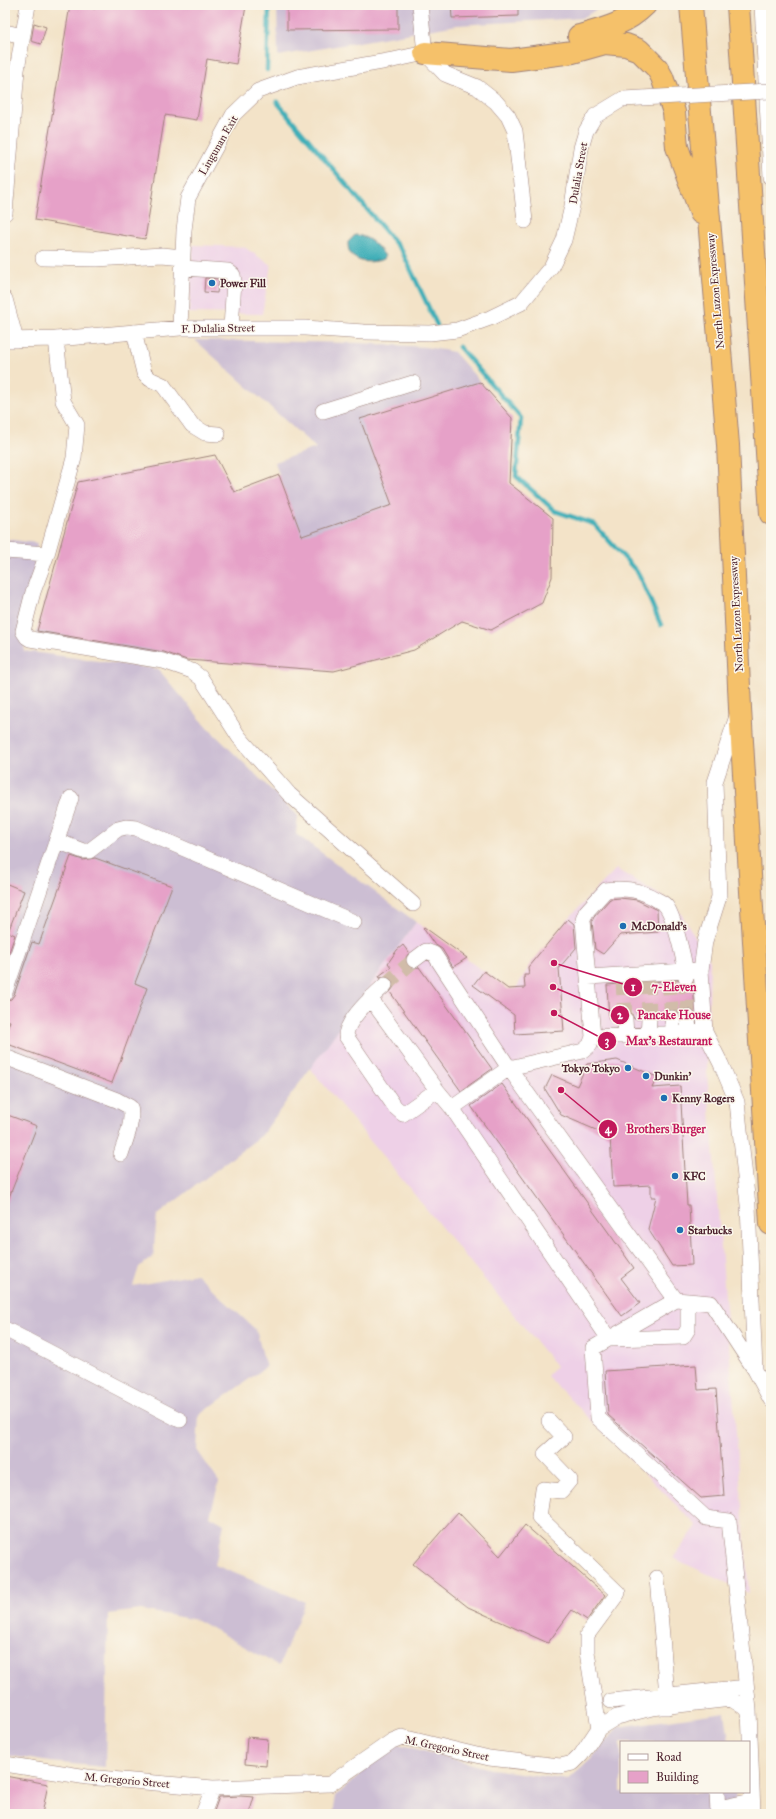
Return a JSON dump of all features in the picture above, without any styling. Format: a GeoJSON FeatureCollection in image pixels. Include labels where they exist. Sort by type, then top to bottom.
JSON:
{"type":"FeatureCollection","features":[{"type":"Feature","properties":{"kind":"highway"},"geometry":{"type":"LineString","coordinates":[[425,53],[549,44],[611,27],[634,16],[646,5]]}},
{"type":"Feature","properties":{"kind":"highway","name":"North Luzon Expressway"},"geometry":{"type":"LineString","coordinates":[[691,5],[728,445],[740,708],[771,1224]]}},
{"type":"Feature","properties":{"kind":"highway"},"geometry":{"type":"LineString","coordinates":[[738,5],[771,514]]}},
{"type":"Feature","properties":{"kind":"highway"},"geometry":{"type":"LineString","coordinates":[[741,45],[750,5]]}},
{"type":"Feature","properties":{"kind":"highway"},"geometry":{"type":"LineString","coordinates":[[425,53],[511,60],[574,52],[605,43],[626,45],[639,50],[657,68],[662,77],[674,112],[678,146],[711,243]]}},
{"type":"Feature","properties":{"kind":"street"},"geometry":{"type":"LineString","coordinates":[[5,213],[11,69],[23,36],[28,5]]}},
{"type":"Feature","properties":{"kind":"street"},"geometry":{"type":"LineString","coordinates":[[420,5],[425,53],[445,74],[477,87],[496,102],[508,116],[514,131],[525,221]]}},
{"type":"Feature","properties":{"kind":"street"},"geometry":{"type":"LineString","coordinates":[[762,5],[768,69],[771,177]]}},
{"type":"Feature","properties":{"kind":"street"},"geometry":{"type":"LineString","coordinates":[[5,32],[23,36]]}},
{"type":"Feature","properties":{"kind":"street","name":"Lingunan Exit"},"geometry":{"type":"LineString","coordinates":[[180,328],[184,230],[188,198],[232,115],[258,91],[297,77],[425,53]]}},
{"type":"Feature","properties":{"kind":"street","name":"Dulalia Street"},"geometry":{"type":"LineString","coordinates":[[430,333],[457,330],[490,318],[521,303],[551,267],[564,240],[572,206],[581,148],[586,131],[595,116],[623,100],[771,91]]}},
{"type":"Feature","properties":{"kind":"street"},"geometry":{"type":"LineString","coordinates":[[43,258],[97,259],[162,255],[183,262],[228,271],[233,275],[234,281],[231,328]]}},
{"type":"Feature","properties":{"kind":"street"},"geometry":{"type":"LineString","coordinates":[[5,299],[10,340]]}},
{"type":"Feature","properties":{"kind":"street","name":"F. Dulalia Street"},"geometry":{"type":"LineString","coordinates":[[10,340],[56,338],[180,328],[305,328],[364,332],[430,333]]}},
{"type":"Feature","properties":{"kind":"street"},"geometry":{"type":"LineString","coordinates":[[134,332],[144,373],[150,379],[163,385],[192,425],[205,433],[218,434]]}},
{"type":"Feature","properties":{"kind":"street"},"geometry":{"type":"LineString","coordinates":[[56,338],[63,401],[77,425],[74,458],[47,554],[33,592],[23,631],[30,639],[163,661],[201,678],[239,737],[289,794],[414,904]]}},
{"type":"Feature","properties":{"kind":"street"},"geometry":{"type":"LineString","coordinates":[[323,411],[413,383]]}},
{"type":"Feature","properties":{"kind":"street"},"geometry":{"type":"LineString","coordinates":[[5,551],[47,554]]}},
{"type":"Feature","properties":{"kind":"street"},"geometry":{"type":"LineString","coordinates":[[691,973],[705,940],[719,897],[715,782],[740,708]]}},
{"type":"Feature","properties":{"kind":"street"},"geometry":{"type":"LineString","coordinates":[[5,992],[72,798]]}},
{"type":"Feature","properties":{"kind":"street"},"geometry":{"type":"LineString","coordinates":[[57,841],[83,851],[89,851],[118,829],[126,827],[136,828],[354,922]]}},
{"type":"Feature","properties":{"kind":"street"},"geometry":{"type":"LineString","coordinates":[[452,1108],[509,1068],[583,1051],[590,1045],[593,1037],[583,920],[586,912],[606,890],[630,888],[649,894],[666,906],[691,973],[705,1032],[721,1064],[737,1102],[748,1205],[755,1370]]}},
{"type":"Feature","properties":{"kind":"street"},"geometry":{"type":"LineString","coordinates":[[414,960],[426,951],[434,954],[509,1068],[682,1301],[688,1329],[683,1337],[609,1339]]}},
{"type":"Feature","properties":{"kind":"street"},"geometry":{"type":"LineString","coordinates":[[588,978],[623,978],[691,973]]}},
{"type":"Feature","properties":{"kind":"street"},"geometry":{"type":"LineString","coordinates":[[385,985],[370,998],[355,1017],[346,1035],[395,1107],[403,1114],[437,1090]]}},
{"type":"Feature","properties":{"kind":"street"},"geometry":{"type":"LineString","coordinates":[[370,998],[437,1090],[452,1108],[609,1339]]}},
{"type":"Feature","properties":{"kind":"street"},"geometry":{"type":"LineString","coordinates":[[681,1034],[688,1017]]}},
{"type":"Feature","properties":{"kind":"street"},"geometry":{"type":"LineString","coordinates":[[672,1018],[681,1034]]}},
{"type":"Feature","properties":{"kind":"street"},"geometry":{"type":"LineString","coordinates":[[625,1019],[626,1036]]}},
{"type":"Feature","properties":{"kind":"street"},"geometry":{"type":"LineString","coordinates":[[648,1035],[649,1019]]}},
{"type":"Feature","properties":{"kind":"street"},"geometry":{"type":"LineString","coordinates":[[593,1037],[705,1032]]}},
{"type":"Feature","properties":{"kind":"street"},"geometry":{"type":"LineString","coordinates":[[5,1057],[116,1100],[130,1107],[132,1113],[131,1120],[121,1154]]}},
{"type":"Feature","properties":{"kind":"street"},"geometry":{"type":"LineString","coordinates":[[717,1793],[718,1811],[753,1807],[750,1710],[729,1521],[706,1518],[598,1418],[593,1348],[682,1301],[711,1303],[755,1370],[771,1400]]}},
{"type":"Feature","properties":{"kind":"street"},"geometry":{"type":"LineString","coordinates":[[5,1329],[180,1420]]}},
{"type":"Feature","properties":{"kind":"street"},"geometry":{"type":"LineString","coordinates":[[550,1422],[564,1437],[545,1454],[570,1480],[561,1491],[543,1489],[539,1516],[618,1593],[587,1633],[587,1652],[599,1728]]}},
{"type":"Feature","properties":{"kind":"street"},"geometry":{"type":"LineString","coordinates":[[657,1578],[667,1700]]}},
{"type":"Feature","properties":{"kind":"street"},"geometry":{"type":"LineString","coordinates":[[611,1701],[667,1700],[737,1688]]}},
{"type":"Feature","properties":{"kind":"street","name":"M. Gregorio Street"},"geometry":{"type":"LineString","coordinates":[[5,1764],[87,1777],[213,1788],[330,1784],[392,1740],[402,1737],[489,1758],[560,1766],[573,1764],[581,1755],[599,1728],[617,1717],[652,1708],[667,1700],[731,1700],[750,1710]]}},
{"type":"Feature","properties":{"kind":"street"},"geometry":{"type":"LineString","coordinates":[[203,1814],[213,1788]]}},
{"type":"Feature","properties":{"kind":"shaded area"},"geometry":{"type":"Polygon","coordinates":[[[277,5],[603,5],[583,18],[457,25],[278,56],[277,5]]]}},
{"type":"Feature","properties":{"kind":"shaded area"},"geometry":{"type":"Polygon","coordinates":[[[193,245],[244,247],[271,265],[262,314],[189,313],[193,245]]]}},
{"type":"Feature","properties":{"kind":"shaded area"},"geometry":{"type":"Polygon","coordinates":[[[195,340],[358,343],[425,347],[454,352],[512,418],[509,483],[553,518],[552,577],[542,603],[491,630],[462,621],[414,650],[334,671],[177,659],[36,634],[78,482],[215,455],[234,492],[279,475],[275,462],[316,448],[195,340]]]}},
{"type":"Feature","properties":{"kind":"shaded area"},"geometry":{"type":"Polygon","coordinates":[[[5,539],[37,543],[24,651],[158,669],[207,727],[298,816],[296,834],[416,922],[262,1135],[157,1215],[153,1257],[139,1267],[133,1286],[196,1274],[256,1330],[266,1367],[199,1415],[197,1450],[219,1482],[210,1516],[224,1524],[215,1565],[305,1602],[279,1666],[197,1620],[141,1610],[108,1614],[105,1767],[50,1762],[5,1755],[5,539]]]}},
{"type":"Feature","properties":{"kind":"shaded area"},"geometry":{"type":"Polygon","coordinates":[[[616,869],[675,904],[710,961],[707,1073],[749,1593],[673,1558],[697,1526],[547,1376],[556,1366],[310,1068],[416,922],[513,993],[529,967],[568,919],[616,869]]]}},
{"type":"Feature","properties":{"kind":"shaded area"},"geometry":{"type":"Polygon","coordinates":[[[725,1712],[729,1741],[620,1741],[620,1793],[735,1793],[737,1814],[333,1814],[336,1796],[394,1743],[491,1769],[568,1780],[591,1759],[618,1727],[725,1712]]]}},
{"type":"Feature","properties":{"kind":"water"},"geometry":{"type":"Polygon","coordinates":[[[355,235],[369,239],[385,256],[384,259],[365,262],[354,258],[349,249],[348,242],[355,235]]]}},
{"type":"Feature","properties":{"kind":"building"},"geometry":{"type":"Polygon","coordinates":[[[70,5],[95,9],[95,5],[246,6],[236,64],[207,59],[197,120],[165,115],[145,239],[35,220],[70,5]]]}},
{"type":"Feature","properties":{"kind":"building"},"geometry":{"type":"Polygon","coordinates":[[[287,5],[398,5],[398,29],[287,30],[287,5]]]}},
{"type":"Feature","properties":{"kind":"building"},"geometry":{"type":"Polygon","coordinates":[[[451,5],[518,5],[518,16],[452,18],[451,5]]]}},
{"type":"Feature","properties":{"kind":"building"},"geometry":{"type":"Polygon","coordinates":[[[34,23],[46,27],[41,44],[31,41],[34,23]]]}},
{"type":"Feature","properties":{"kind":"building","name":"Power Fill"},"geometry":{"type":"Polygon","coordinates":[[[205,278],[219,279],[217,293],[204,292],[205,278]]]}},
{"type":"Feature","properties":{"kind":"building"},"geometry":{"type":"Polygon","coordinates":[[[480,382],[512,418],[509,483],[553,518],[552,577],[542,603],[491,630],[462,621],[414,650],[334,671],[187,660],[164,652],[37,631],[78,482],[215,455],[234,492],[279,475],[302,536],[392,505],[360,419],[480,382]]]}},
{"type":"Feature","properties":{"kind":"building"},"geometry":{"type":"Polygon","coordinates":[[[71,856],[83,860],[95,858],[172,886],[135,983],[147,988],[112,1083],[5,1043],[5,1035],[10,1021],[5,1020],[5,1001],[11,999],[14,995],[32,942],[39,944],[71,856]]]}},
{"type":"Feature","properties":{"kind":"building"},"geometry":{"type":"Polygon","coordinates":[[[5,883],[24,891],[8,932],[15,935],[5,964],[5,883]]]}},
{"type":"Feature","properties":{"kind":"building","name":"McDonald's"},"geometry":{"type":"Polygon","coordinates":[[[620,898],[637,900],[657,910],[658,932],[620,935],[603,954],[595,949],[592,921],[610,899],[620,898]]]}},
{"type":"Feature","properties":{"kind":"building"},"geometry":{"type":"Polygon","coordinates":[[[568,919],[574,924],[576,948],[559,968],[564,1031],[515,1034],[514,1015],[473,985],[484,971],[508,989],[525,988],[524,975],[529,975],[528,967],[568,919]]]}},
{"type":"Feature","properties":{"kind":"building"},"geometry":{"type":"Polygon","coordinates":[[[424,927],[467,958],[453,967],[442,949],[434,944],[423,928],[424,927]]]}},
{"type":"Feature","properties":{"kind":"building"},"geometry":{"type":"Polygon","coordinates":[[[403,945],[409,953],[406,957],[407,965],[411,968],[419,967],[492,1069],[461,1091],[390,992],[394,987],[392,979],[387,976],[380,978],[379,976],[391,967],[388,963],[397,950],[403,945]]]}},
{"type":"Feature","properties":{"kind":"building"},"geometry":{"type":"Polygon","coordinates":[[[678,980],[683,986],[687,987],[693,983],[695,1011],[687,1008],[680,1014],[676,1010],[670,1009],[666,1011],[663,1018],[658,1018],[654,1012],[649,1010],[642,1014],[640,1019],[634,1019],[632,1014],[624,1010],[617,1015],[616,1020],[609,1020],[607,985],[678,980]]]}},
{"type":"Feature","properties":{"kind":"building"},"geometry":{"type":"Polygon","coordinates":[[[617,1060],[657,1077],[652,1088],[680,1086],[692,1265],[672,1266],[648,1229],[656,1197],[651,1197],[651,1185],[613,1187],[610,1136],[561,1115],[545,1089],[552,1075],[577,1086],[587,1064],[617,1060]]]}},
{"type":"Feature","properties":{"kind":"building"},"geometry":{"type":"Polygon","coordinates":[[[502,1084],[634,1268],[621,1278],[640,1303],[622,1316],[471,1106],[502,1084]]]}},
{"type":"Feature","properties":{"kind":"building"},"geometry":{"type":"Polygon","coordinates":[[[5,1114],[37,1126],[6,1205],[5,1205],[5,1114]]]}},
{"type":"Feature","properties":{"kind":"building"},"geometry":{"type":"Polygon","coordinates":[[[696,1365],[698,1390],[716,1389],[724,1496],[701,1498],[608,1415],[605,1371],[696,1365]]]}},
{"type":"Feature","properties":{"kind":"building"},"geometry":{"type":"Polygon","coordinates":[[[458,1512],[500,1556],[525,1525],[605,1595],[587,1620],[572,1610],[548,1643],[468,1607],[413,1564],[458,1512]]]}},
{"type":"Feature","properties":{"kind":"building"},"geometry":{"type":"Polygon","coordinates":[[[247,1737],[268,1739],[266,1766],[245,1764],[247,1737]]]}},
{"type":"Feature","properties":{"kind":"building"},"geometry":{"type":"Polygon","coordinates":[[[5,1776],[48,1784],[42,1814],[5,1814],[5,1776]]]}},
{"type":"Feature","properties":{"kind":"building"},"geometry":{"type":"Polygon","coordinates":[[[219,1797],[254,1797],[249,1814],[213,1814],[219,1797]]]}},
{"type":"Feature","properties":{"kind":"waterway"},"geometry":{"type":"LineString","coordinates":[[267,70],[269,5]]}},
{"type":"Feature","properties":{"kind":"waterway"},"geometry":{"type":"LineString","coordinates":[[277,102],[402,251],[437,325]]}},
{"type":"Feature","properties":{"kind":"waterway"},"geometry":{"type":"LineString","coordinates":[[459,347],[521,418],[516,476],[555,511],[594,524],[638,573],[661,625]]}},
{"type":"Feature","properties":{"kind":"tunnel"},"geometry":{"type":"LineString","coordinates":[[385,985],[414,960]]}},
{"type":"Feature","properties":{"kind":"tunnel"},"geometry":{"type":"LineString","coordinates":[[686,978],[688,1017]]}},
{"type":"Feature","properties":{"kind":"tunnel"},"geometry":{"type":"LineString","coordinates":[[648,979],[649,1019]]}},
{"type":"Feature","properties":{"kind":"tunnel"},"geometry":{"type":"LineString","coordinates":[[669,979],[672,1018]]}},
{"type":"Feature","properties":{"kind":"tunnel"},"geometry":{"type":"LineString","coordinates":[[623,980],[625,1019]]}},
{"type":"Feature","properties":{"kind":"place","name":"Power Fill"},"geometry":{"type":"Point","coordinates":[212,283]}},
{"type":"Feature","properties":{"kind":"place","name":"McDonald's"},"geometry":{"type":"Point","coordinates":[623,926]}},
{"type":"Feature","properties":{"kind":"place","name":"7-Eleven"},"geometry":{"type":"Point","coordinates":[554,963]}},
{"type":"Feature","properties":{"kind":"place","name":"Pancake House"},"geometry":{"type":"Point","coordinates":[553,987]}},
{"type":"Feature","properties":{"kind":"place","name":"Max's Restaurant"},"geometry":{"type":"Point","coordinates":[554,1013]}},
{"type":"Feature","properties":{"kind":"place","name":"Tokyo Tokyo"},"geometry":{"type":"Point","coordinates":[628,1068]}},
{"type":"Feature","properties":{"kind":"place","name":"Dunkin'"},"geometry":{"type":"Point","coordinates":[646,1076]}},
{"type":"Feature","properties":{"kind":"place","name":"Brothers Burger"},"geometry":{"type":"Point","coordinates":[561,1090]}},
{"type":"Feature","properties":{"kind":"place","name":"Kenny Rogers"},"geometry":{"type":"Point","coordinates":[664,1098]}},
{"type":"Feature","properties":{"kind":"place","name":"KFC"},"geometry":{"type":"Point","coordinates":[675,1176]}},
{"type":"Feature","properties":{"kind":"place","name":"Starbucks"},"geometry":{"type":"Point","coordinates":[680,1230]}}]}
